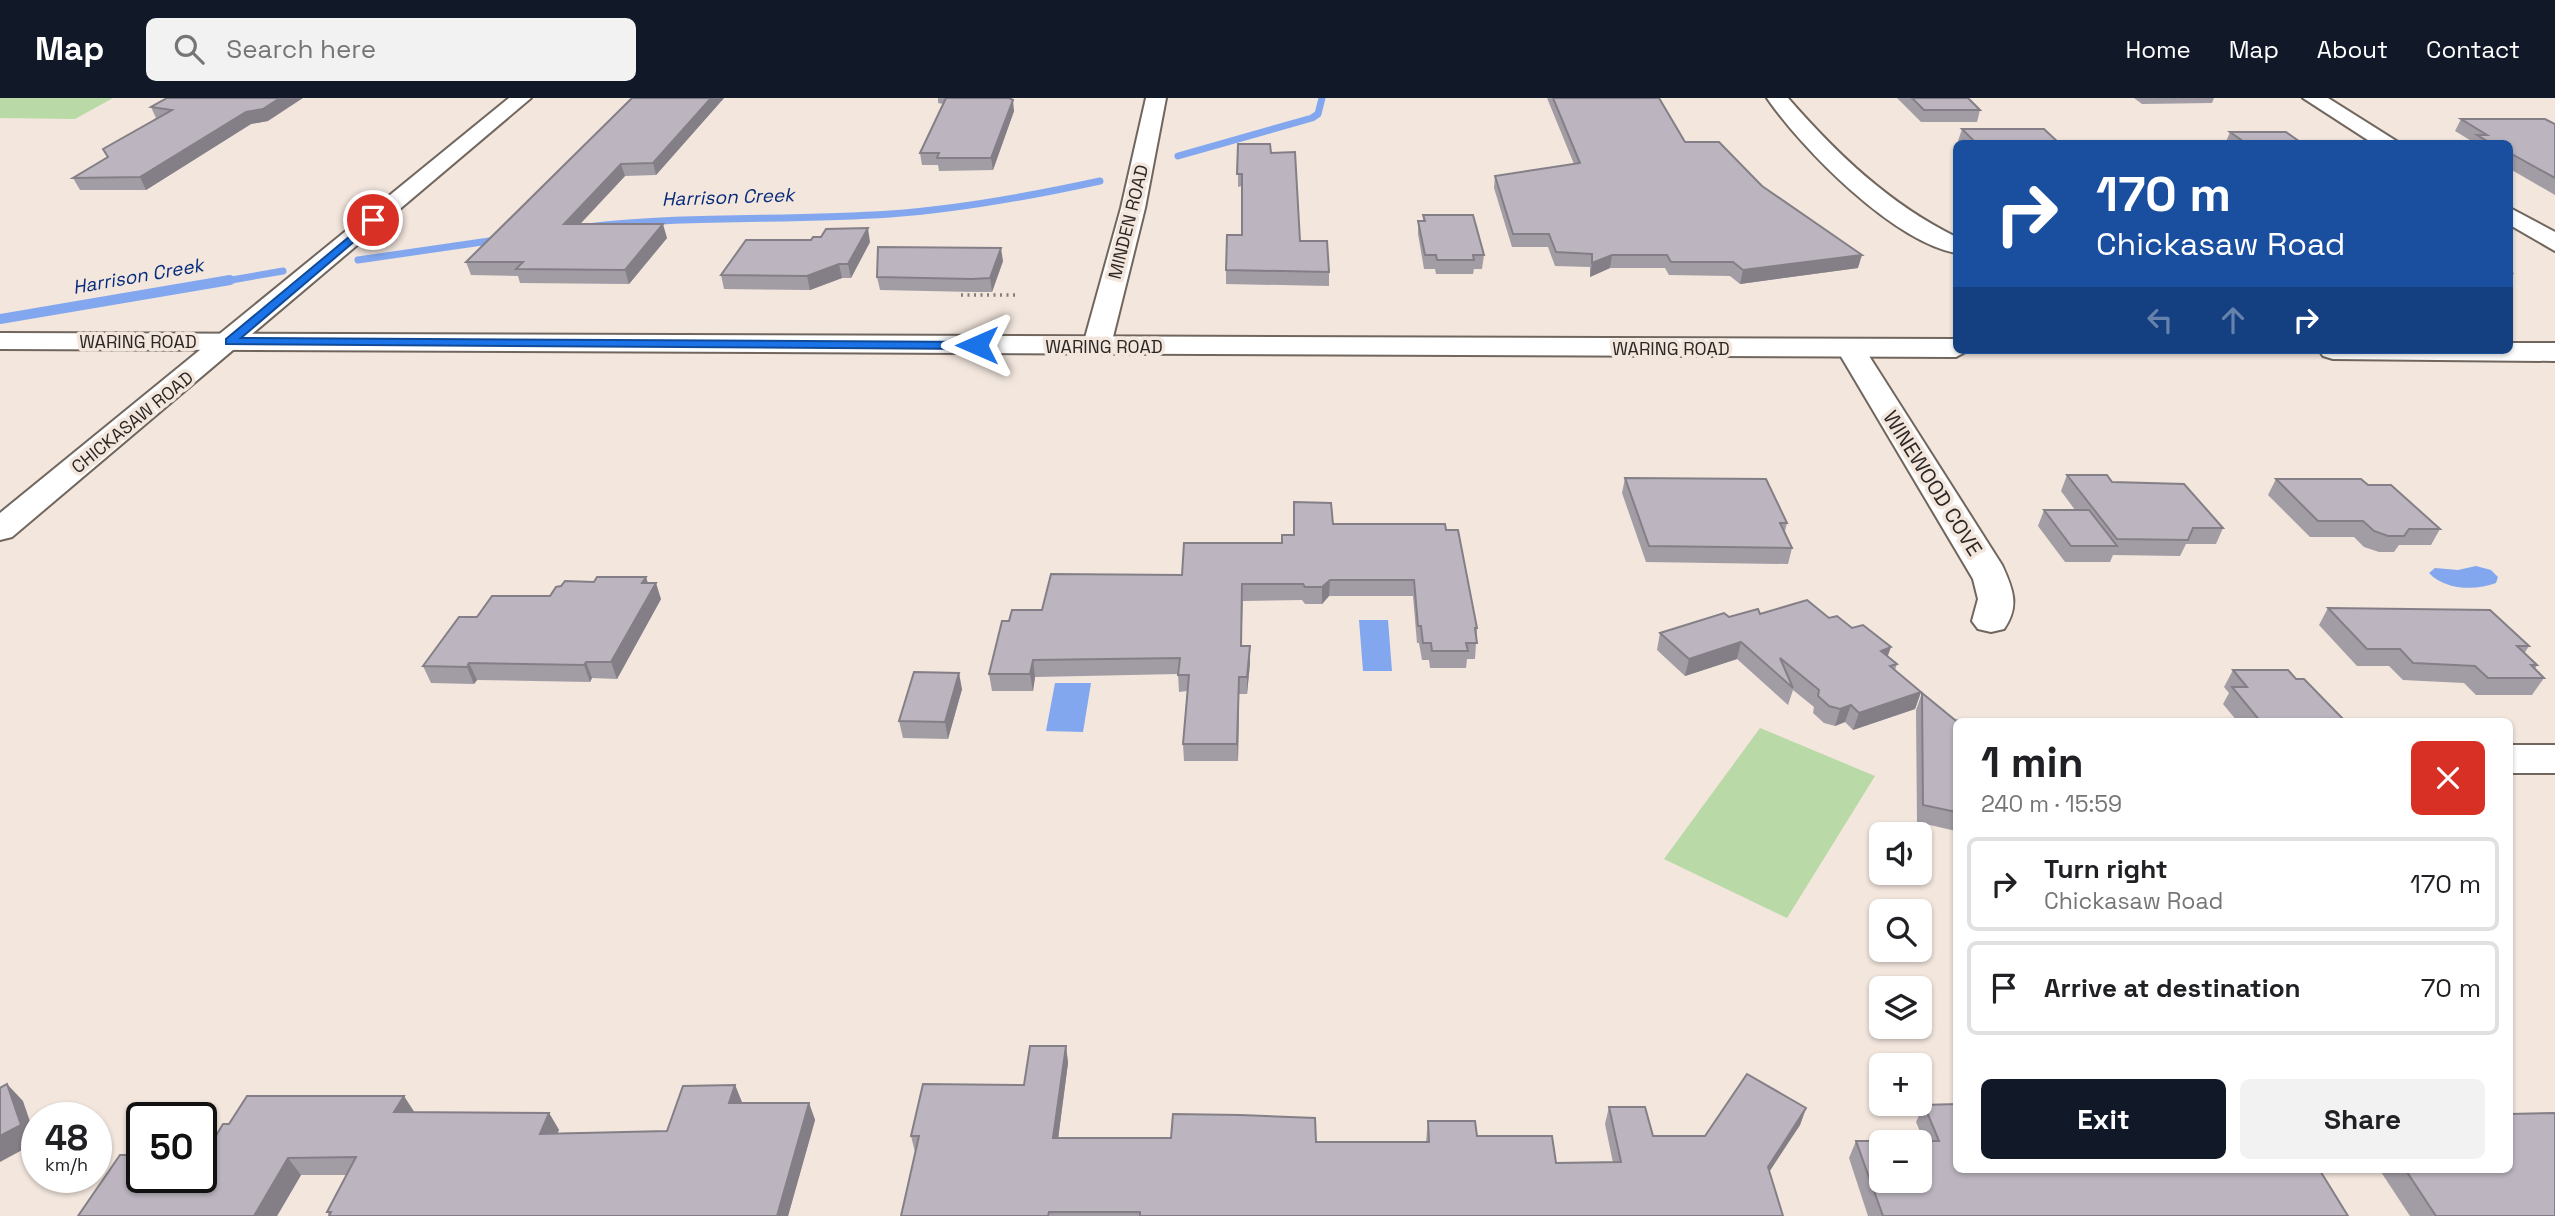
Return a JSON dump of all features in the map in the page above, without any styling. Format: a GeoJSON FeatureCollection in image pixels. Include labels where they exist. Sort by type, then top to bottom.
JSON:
{"type":"FeatureCollection","features":[{"type":"Feature","properties":{"kind":"street","name":"CHICKASAW ROAD"},"geometry":{"type":"LineString","coordinates":[[0,530],[521,98]]}},
{"type":"Feature","properties":{"kind":"street","name":"MINDEN ROAD"},"geometry":{"type":"LineString","coordinates":[[1097,345],[1133,208],[1156,98]]}},
{"type":"Feature","properties":{"kind":"street"},"geometry":{"type":"LineString","coordinates":[[1777,98],[1849,179],[1903,217],[1953,244]]}},
{"type":"Feature","properties":{"kind":"street"},"geometry":{"type":"LineString","coordinates":[[2313,98],[2383,140]]}},
{"type":"Feature","properties":{"kind":"street"},"geometry":{"type":"LineString","coordinates":[[2513,217],[2555,243]]}},
{"type":"Feature","properties":{"kind":"street","name":"WARING ROAD"},"geometry":{"type":"LineString","coordinates":[[0,341],[1953,348]]}},
{"type":"Feature","properties":{"kind":"street","name":"WINEWOOD COVE"},"geometry":{"type":"LineString","coordinates":[[1850,348],[1984,565],[1996,591],[1998,609],[1992,621]]}},
{"type":"Feature","properties":{"kind":"street"},"geometry":{"type":"LineString","coordinates":[[2513,352],[2555,352]]}},
{"type":"Feature","properties":{"kind":"street"},"geometry":{"type":"LineString","coordinates":[[2513,759],[2555,759]]}},
{"type":"Feature","properties":{"kind":"path"},"geometry":{"type":"LineString","coordinates":[[961,295],[1016,295]]}},
{"type":"Feature","properties":{"kind":"green space"},"geometry":{"type":"Polygon","coordinates":[[[0,98],[113,98],[75,119],[0,118],[0,98]]]}},
{"type":"Feature","properties":{"kind":"green space"},"geometry":{"type":"Polygon","coordinates":[[[1760,728],[1875,776],[1787,918],[1664,859],[1760,728]]]}},
{"type":"Feature","properties":{"kind":"water"},"geometry":{"type":"Polygon","coordinates":[[[2476,566],[2491,570],[2498,577],[2496,583],[2470,588],[2452,586],[2429,573],[2435,568],[2458,570],[2476,566]]]}},
{"type":"Feature","properties":{"kind":"water"},"geometry":{"type":"Polygon","coordinates":[[[1359,620],[1388,620],[1392,671],[1363,671],[1359,620]]]}},
{"type":"Feature","properties":{"kind":"water"},"geometry":{"type":"Polygon","coordinates":[[[1055,683],[1091,683],[1083,732],[1046,731],[1055,683]]]}},
{"type":"Feature","properties":{"kind":"building"},"geometry":{"type":"Polygon","coordinates":[[[167,98],[280,98],[263,109],[246,112],[140,177],[73,178],[108,157],[103,149],[172,110],[151,107],[167,98]]]}},
{"type":"Feature","properties":{"kind":"building"},"geometry":{"type":"Polygon","coordinates":[[[632,98],[711,98],[653,163],[621,164],[564,224],[663,224],[625,270],[516,269],[523,262],[466,262],[632,98]]]}},
{"type":"Feature","properties":{"kind":"building"},"geometry":{"type":"Polygon","coordinates":[[[946,98],[1013,100],[991,158],[937,158],[939,153],[920,153],[946,98]]]}},
{"type":"Feature","properties":{"kind":"building"},"geometry":{"type":"Polygon","coordinates":[[[1553,98],[1659,98],[1685,142],[1719,142],[1762,186],[1862,255],[1743,270],[1733,262],[1671,262],[1667,255],[1612,255],[1592,263],[1592,254],[1556,252],[1549,234],[1513,234],[1495,176],[1580,163],[1553,98]]]}},
{"type":"Feature","properties":{"kind":"building"},"geometry":{"type":"Polygon","coordinates":[[[1912,98],[1968,98],[1980,110],[1924,110],[1912,98]]]}},
{"type":"Feature","properties":{"kind":"building"},"geometry":{"type":"Polygon","coordinates":[[[2461,119],[2545,119],[2555,124],[2555,178],[2513,155],[2513,140],[2485,140],[2477,135],[2487,135],[2461,119]]]}},
{"type":"Feature","properties":{"kind":"building"},"geometry":{"type":"Polygon","coordinates":[[[1962,129],[2044,129],[2056,140],[1973,140],[1962,129]]]}},
{"type":"Feature","properties":{"kind":"building"},"geometry":{"type":"Polygon","coordinates":[[[2230,132],[2286,132],[2297,140],[2241,140],[2230,132]]]}},
{"type":"Feature","properties":{"kind":"building"},"geometry":{"type":"Polygon","coordinates":[[[1238,144],[1270,144],[1271,153],[1295,152],[1300,241],[1327,241],[1329,272],[1226,270],[1227,235],[1242,235],[1242,174],[1237,174],[1238,144]]]}},
{"type":"Feature","properties":{"kind":"building"},"geometry":{"type":"Polygon","coordinates":[[[1423,215],[1473,215],[1484,255],[1473,255],[1474,260],[1437,260],[1436,255],[1425,255],[1418,221],[1425,221],[1423,215]]]}},
{"type":"Feature","properties":{"kind":"building"},"geometry":{"type":"Polygon","coordinates":[[[868,228],[848,264],[839,264],[807,276],[721,275],[746,240],[811,240],[813,237],[821,237],[826,229],[868,228]]]}},
{"type":"Feature","properties":{"kind":"building"},"geometry":{"type":"Polygon","coordinates":[[[878,247],[1001,248],[990,278],[972,279],[877,277],[878,247]]]}},
{"type":"Feature","properties":{"kind":"building"},"geometry":{"type":"Polygon","coordinates":[[[2067,475],[2107,475],[2112,482],[2184,484],[2223,528],[2193,528],[2188,540],[2117,539],[2067,475]]]}},
{"type":"Feature","properties":{"kind":"building"},"geometry":{"type":"Polygon","coordinates":[[[1625,478],[1766,479],[1787,523],[1780,523],[1792,548],[1649,546],[1625,478]]]}},
{"type":"Feature","properties":{"kind":"building"},"geometry":{"type":"Polygon","coordinates":[[[2276,479],[2361,479],[2368,485],[2391,485],[2440,529],[2409,529],[2404,536],[2388,536],[2374,531],[2363,521],[2318,521],[2276,479]]]}},
{"type":"Feature","properties":{"kind":"building"},"geometry":{"type":"Polygon","coordinates":[[[1294,502],[1331,503],[1333,524],[1445,524],[1446,530],[1458,530],[1477,628],[1477,643],[1466,643],[1468,651],[1432,651],[1431,643],[1423,643],[1421,626],[1418,626],[1414,580],[1330,580],[1322,587],[1305,587],[1303,584],[1242,584],[1241,646],[1250,646],[1247,677],[1239,677],[1237,744],[1183,744],[1189,675],[1178,675],[1180,658],[1033,660],[1030,674],[989,674],[1002,621],[1009,621],[1012,610],[1042,610],[1051,574],[1182,575],[1184,543],[1282,543],[1282,535],[1294,535],[1294,502]]]}},
{"type":"Feature","properties":{"kind":"building"},"geometry":{"type":"Polygon","coordinates":[[[2044,510],[2089,510],[2117,546],[2071,546],[2044,510]]]}},
{"type":"Feature","properties":{"kind":"building"},"geometry":{"type":"Polygon","coordinates":[[[597,577],[646,577],[642,583],[656,583],[611,662],[586,662],[584,665],[469,663],[467,667],[423,666],[459,617],[477,617],[492,596],[550,596],[556,587],[565,581],[594,582],[597,577]]]}},
{"type":"Feature","properties":{"kind":"building"},"geometry":{"type":"Polygon","coordinates":[[[1807,600],[1829,618],[1837,616],[1852,628],[1863,625],[1891,647],[1881,651],[1897,664],[1890,666],[1921,692],[1859,713],[1851,705],[1840,709],[1829,706],[1818,696],[1819,690],[1780,658],[1793,688],[1741,642],[1689,659],[1660,633],[1724,613],[1729,617],[1758,609],[1760,614],[1807,600]]]}},
{"type":"Feature","properties":{"kind":"building"},"geometry":{"type":"Polygon","coordinates":[[[2328,608],[2490,610],[2529,646],[2517,646],[2537,665],[2531,665],[2544,678],[2488,678],[2475,666],[2413,663],[2400,649],[2367,649],[2328,608]]]}},
{"type":"Feature","properties":{"kind":"building"},"geometry":{"type":"Polygon","coordinates":[[[2233,670],[2288,670],[2296,679],[2304,679],[2342,718],[2258,718],[2232,687],[2247,687],[2233,670]]]}},
{"type":"Feature","properties":{"kind":"building"},"geometry":{"type":"Polygon","coordinates":[[[914,672],[959,673],[945,722],[899,721],[914,672]]]}},
{"type":"Feature","properties":{"kind":"building"},"geometry":{"type":"Polygon","coordinates":[[[1922,693],[1953,718],[1953,811],[1923,805],[1922,693]]]}},
{"type":"Feature","properties":{"kind":"building"},"geometry":{"type":"Polygon","coordinates":[[[1030,1046],[1066,1046],[1053,1138],[1171,1138],[1173,1114],[1315,1118],[1316,1142],[1429,1142],[1428,1121],[1475,1121],[1477,1136],[1552,1136],[1556,1163],[1621,1162],[1609,1107],[1645,1107],[1653,1136],[1705,1136],[1747,1074],[1806,1108],[1768,1167],[1783,1216],[1140,1216],[1140,1212],[1049,1212],[1048,1216],[901,1216],[919,1136],[911,1136],[923,1084],[1024,1085],[1030,1046]]]}},
{"type":"Feature","properties":{"kind":"building"},"geometry":{"type":"Polygon","coordinates":[[[7,1084],[21,1125],[0,1136],[0,1088],[7,1084]]]}},
{"type":"Feature","properties":{"kind":"building"},"geometry":{"type":"Polygon","coordinates":[[[735,1085],[729,1103],[809,1103],[777,1216],[329,1216],[331,1212],[327,1212],[356,1157],[288,1158],[254,1216],[78,1216],[94,1193],[112,1193],[112,1167],[120,1155],[126,1155],[126,1193],[217,1193],[217,1134],[223,1124],[229,1124],[247,1096],[404,1096],[394,1112],[549,1113],[540,1134],[667,1131],[683,1086],[735,1085]]]}},
{"type":"Feature","properties":{"kind":"building"},"geometry":{"type":"Polygon","coordinates":[[[1953,1104],[1953,1173],[2321,1173],[2348,1216],[1883,1216],[1875,1193],[1932,1193],[1932,1141],[1939,1141],[1929,1116],[1932,1116],[1932,1105],[1953,1104]]]}},
{"type":"Feature","properties":{"kind":"building"},"geometry":{"type":"Polygon","coordinates":[[[2555,1113],[2555,1216],[2436,1216],[2408,1173],[2513,1173],[2513,1114],[2555,1113]]]}},
{"type":"Feature","properties":{"kind":"building"},"geometry":{"type":"Polygon","coordinates":[[[1856,1141],[1869,1141],[1869,1177],[1856,1141]]]}},
{"type":"Feature","properties":{"kind":"waterway","name":"Harrison Creek"},"geometry":{"type":"LineString","coordinates":[[1178,156],[1312,118],[1318,114],[1322,98]]}},
{"type":"Feature","properties":{"kind":"waterway","name":"Harrison Creek"},"geometry":{"type":"LineString","coordinates":[[587,227],[663,221],[917,212],[996,201],[1100,181]]}},
{"type":"Feature","properties":{"kind":"waterway","name":"Harrison Creek"},"geometry":{"type":"LineString","coordinates":[[358,260],[503,239]]}},
{"type":"Feature","properties":{"kind":"waterway","name":"Harrison Creek"},"geometry":{"type":"LineString","coordinates":[[220,282],[283,271]]}},
{"type":"Feature","properties":{"kind":"waterway","name":"Harrison Creek"},"geometry":{"type":"LineString","coordinates":[[0,319],[230,280]]}},
{"type":"Feature","properties":{"kind":"route"},"geometry":{"type":"LineString","coordinates":[[373,220],[230,342],[977,345]]}}]}
